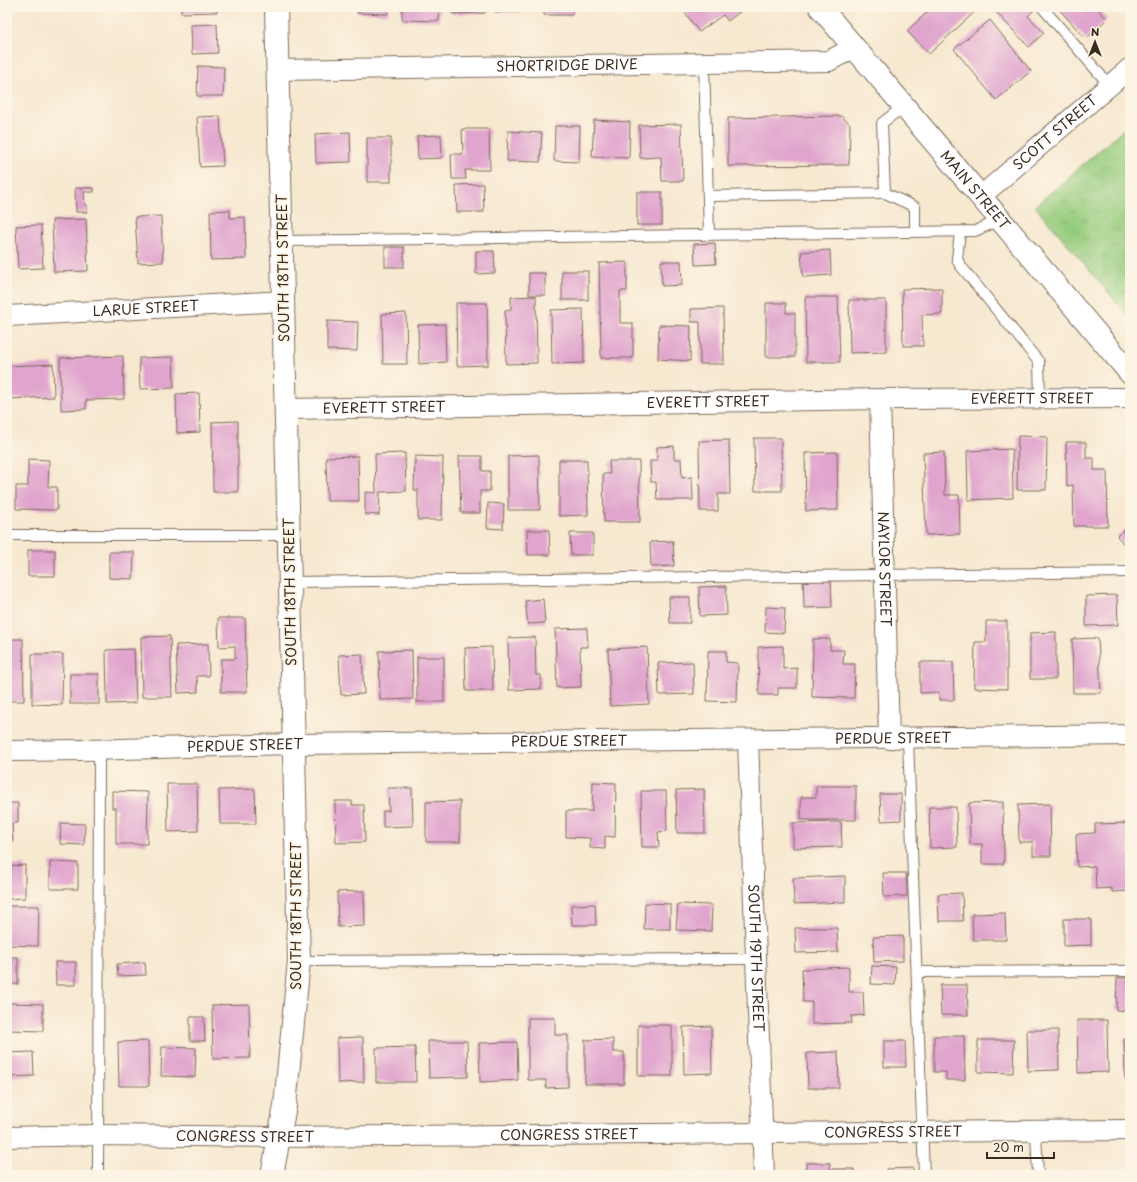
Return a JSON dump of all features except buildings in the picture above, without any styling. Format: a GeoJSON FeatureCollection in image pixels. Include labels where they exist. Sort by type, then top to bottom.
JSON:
{"type":"FeatureCollection","features":[{"type":"Feature","properties":{"kind":"main road","name":"SOUTH 18TH STREET"},"geometry":{"type":"LineString","coordinates":[[272,1175],[285,1106],[299,961],[293,744],[291,582],[288,534],[283,241],[276,7]]}},
{"type":"Feature","properties":{"kind":"main road","name":"MAIN STREET"},"geometry":{"type":"LineString","coordinates":[[820,7],[853,48],[1130,373]]}},
{"type":"Feature","properties":{"kind":"street","name":"SHORTRIDGE DRIVE"},"geometry":{"type":"LineString","coordinates":[[278,70],[829,61],[853,48]]}},
{"type":"Feature","properties":{"kind":"street","name":"SCOTT STREET"},"geometry":{"type":"LineString","coordinates":[[980,197],[1130,68]]}},
{"type":"Feature","properties":{"kind":"street","name":"LARUE STREET"},"geometry":{"type":"LineString","coordinates":[[7,316],[284,301]]}},
{"type":"Feature","properties":{"kind":"street","name":"EVERETT STREET"},"geometry":{"type":"LineString","coordinates":[[287,409],[880,399],[1130,398]]}},
{"type":"Feature","properties":{"kind":"street","name":"NAYLOR STREET"},"geometry":{"type":"LineString","coordinates":[[880,399],[885,575],[899,739]]}},
{"type":"Feature","properties":{"kind":"street","name":"PERDUE STREET"},"geometry":{"type":"LineString","coordinates":[[7,751],[99,751],[293,744],[899,739],[1130,735]]}},
{"type":"Feature","properties":{"kind":"street","name":"SOUTH 19TH STREET"},"geometry":{"type":"LineString","coordinates":[[748,740],[764,1175]]}},
{"type":"Feature","properties":{"kind":"street","name":"CONGRESS STREET"},"geometry":{"type":"LineString","coordinates":[[7,1137],[97,1135],[279,1137],[763,1134],[1130,1130]]}},
{"type":"Feature","properties":{"kind":"lane"},"geometry":{"type":"LineString","coordinates":[[1042,7],[1110,86]]}},
{"type":"Feature","properties":{"kind":"lane"},"geometry":{"type":"LineString","coordinates":[[704,63],[709,235]]}},
{"type":"Feature","properties":{"kind":"lane"},"geometry":{"type":"LineString","coordinates":[[885,193],[882,123],[903,107]]}},
{"type":"Feature","properties":{"kind":"lane"},"geometry":{"type":"LineString","coordinates":[[708,196],[885,193],[915,207],[915,232]]}},
{"type":"Feature","properties":{"kind":"lane"},"geometry":{"type":"LineString","coordinates":[[283,241],[960,232],[975,231],[1000,220]]}},
{"type":"Feature","properties":{"kind":"lane"},"geometry":{"type":"LineString","coordinates":[[960,232],[957,260],[1039,362],[1040,398]]}},
{"type":"Feature","properties":{"kind":"lane"},"geometry":{"type":"LineString","coordinates":[[7,536],[288,534]]}},
{"type":"Feature","properties":{"kind":"lane"},"geometry":{"type":"LineString","coordinates":[[291,582],[1130,572]]}},
{"type":"Feature","properties":{"kind":"lane"},"geometry":{"type":"LineString","coordinates":[[899,739],[917,972],[924,1175]]}},
{"type":"Feature","properties":{"kind":"lane"},"geometry":{"type":"LineString","coordinates":[[98,1175],[99,751]]}},
{"type":"Feature","properties":{"kind":"lane"},"geometry":{"type":"LineString","coordinates":[[299,961],[756,959]]}},
{"type":"Feature","properties":{"kind":"lane"},"geometry":{"type":"LineString","coordinates":[[917,972],[1130,971]]}},
{"type":"Feature","properties":{"kind":"lane"},"geometry":{"type":"LineString","coordinates":[[1036,1132],[1038,1175]]}},
{"type":"Feature","properties":{"kind":"green space"},"geometry":{"type":"Polygon","coordinates":[[[1130,124],[1130,318],[1035,206],[1130,124]]]}}]}
